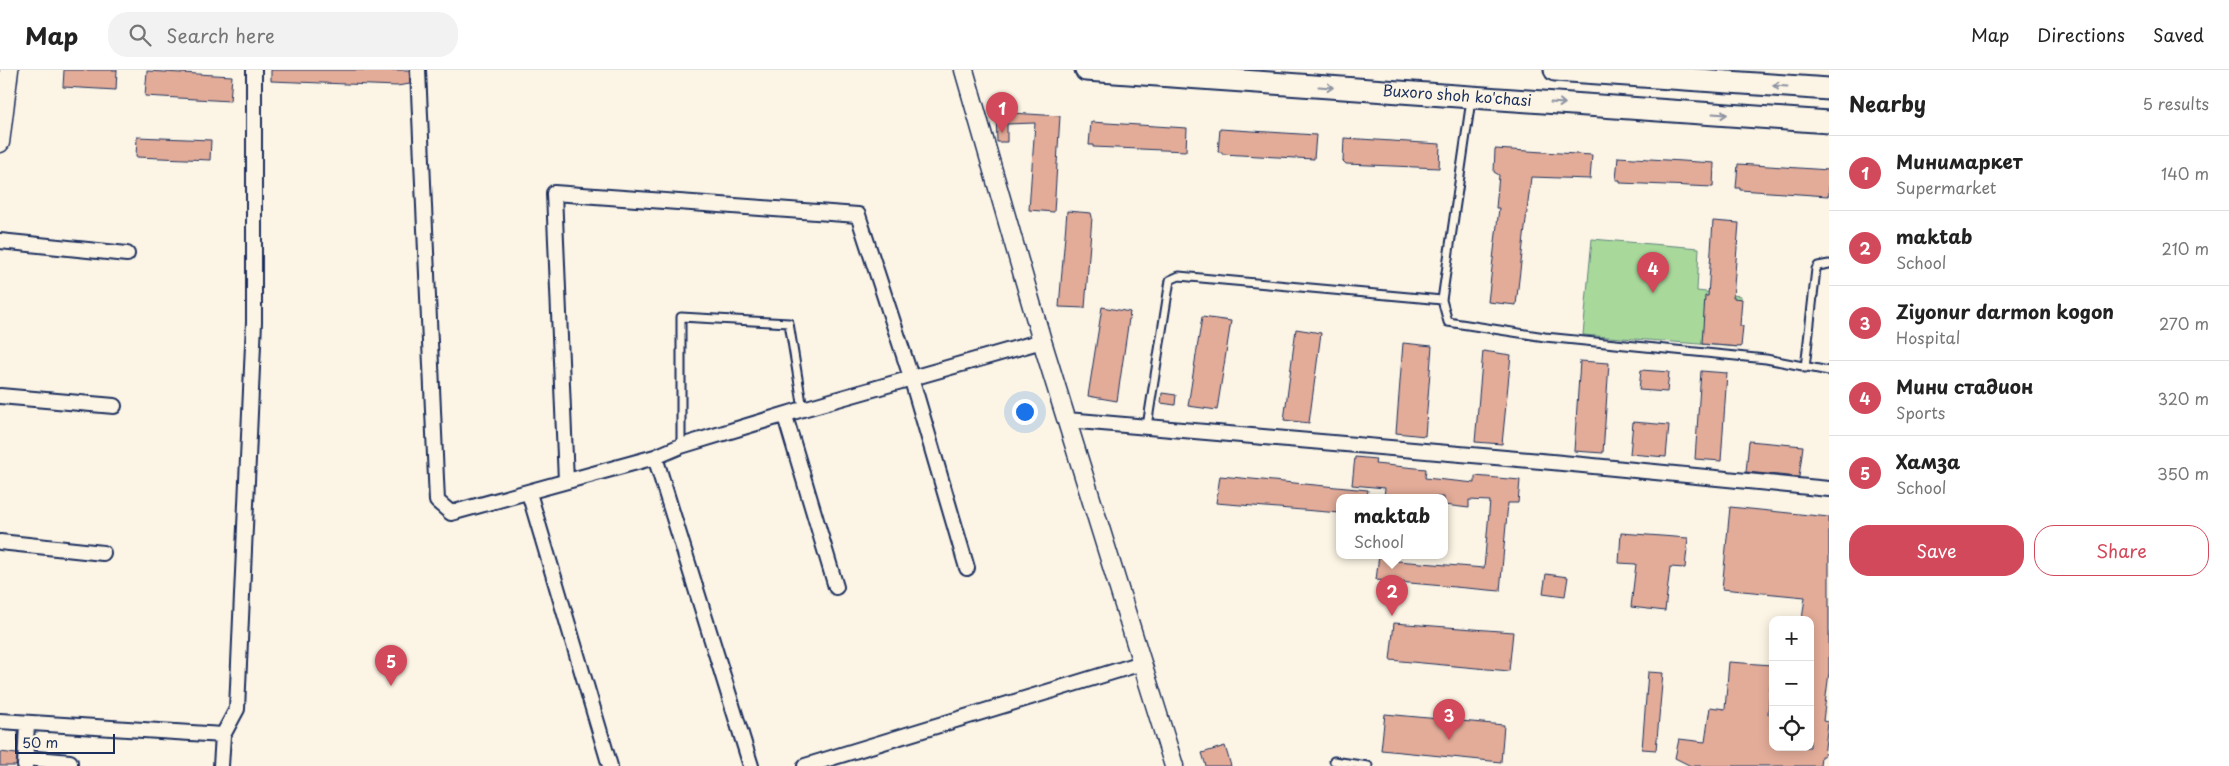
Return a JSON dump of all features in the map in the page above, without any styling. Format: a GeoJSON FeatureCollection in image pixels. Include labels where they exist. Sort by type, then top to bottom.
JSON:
{"type":"FeatureCollection","features":[{"type":"Feature","properties":{"kind":"main road","name":"Buxoro shoh ko'chasi"},"geometry":{"type":"LineString","coordinates":[[1086,70],[1829,122]]}},
{"type":"Feature","properties":{"kind":"main road"},"geometry":{"type":"LineString","coordinates":[[1555,70],[1829,89]]}},
{"type":"Feature","properties":{"kind":"street"},"geometry":{"type":"LineString","coordinates":[[0,143],[10,70]]}},
{"type":"Feature","properties":{"kind":"street"},"geometry":{"type":"LineString","coordinates":[[221,766],[223,735],[237,709],[254,322],[254,70]]}},
{"type":"Feature","properties":{"kind":"street"},"geometry":{"type":"LineString","coordinates":[[418,70],[437,501],[450,513],[529,493],[655,457],[681,446],[803,409],[1042,341]]}},
{"type":"Feature","properties":{"kind":"street"},"geometry":{"type":"LineString","coordinates":[[964,70],[1042,341],[1174,766]]}},
{"type":"Feature","properties":{"kind":"street"},"geometry":{"type":"LineString","coordinates":[[566,481],[554,193],[858,214],[911,377],[967,568]]}},
{"type":"Feature","properties":{"kind":"street"},"geometry":{"type":"LineString","coordinates":[[0,242],[127,254]]}},
{"type":"Feature","properties":{"kind":"street"},"geometry":{"type":"LineString","coordinates":[[0,396],[114,406]]}},
{"type":"Feature","properties":{"kind":"street"},"geometry":{"type":"LineString","coordinates":[[785,416],[836,587]]}},
{"type":"Feature","properties":{"kind":"street"},"geometry":{"type":"LineString","coordinates":[[1067,420],[1552,462],[1829,489]]}},
{"type":"Feature","properties":{"kind":"street"},"geometry":{"type":"LineString","coordinates":[[655,457],[751,766]]}},
{"type":"Feature","properties":{"kind":"street"},"geometry":{"type":"LineString","coordinates":[[529,493],[610,766]]}},
{"type":"Feature","properties":{"kind":"street"},"geometry":{"type":"LineString","coordinates":[[0,542],[103,553]]}},
{"type":"Feature","properties":{"kind":"street"},"geometry":{"type":"LineString","coordinates":[[805,766],[1142,663]]}},
{"type":"Feature","properties":{"kind":"street"},"geometry":{"type":"LineString","coordinates":[[0,720],[223,735]]}},
{"type":"Feature","properties":{"kind":"street"},"geometry":{"type":"LineString","coordinates":[[27,723],[26,762],[70,762],[70,766]]}},
{"type":"Feature","properties":{"kind":"lane"},"geometry":{"type":"LineString","coordinates":[[1471,97],[1442,300],[1448,322],[1545,337],[1766,359],[1805,368],[1829,371]]}},
{"type":"Feature","properties":{"kind":"lane"},"geometry":{"type":"LineString","coordinates":[[1805,368],[1816,269],[1818,266],[1829,264]]}},
{"type":"Feature","properties":{"kind":"lane"},"geometry":{"type":"LineString","coordinates":[[1147,426],[1170,280],[1178,276],[1442,300]]}},
{"type":"Feature","properties":{"kind":"lane"},"geometry":{"type":"LineString","coordinates":[[681,446],[681,317],[789,323],[803,409]]}},
{"type":"Feature","properties":{"kind":"lane"},"geometry":{"type":"LineString","coordinates":[[1334,761],[1368,766]]}},
{"type":"Feature","properties":{"kind":"green space"},"geometry":{"type":"Polygon","coordinates":[[[1592,239],[1699,248],[1697,291],[1741,296],[1738,347],[1583,335],[1592,239]]]}},
{"type":"Feature","properties":{"kind":"building"},"geometry":{"type":"Polygon","coordinates":[[[64,70],[117,70],[116,90],[63,87],[64,70]]]}},
{"type":"Feature","properties":{"kind":"building"},"geometry":{"type":"Polygon","coordinates":[[[271,70],[409,70],[410,84],[397,86],[271,81],[271,70]]]}},
{"type":"Feature","properties":{"kind":"building"},"geometry":{"type":"Polygon","coordinates":[[[147,71],[232,76],[230,101],[145,96],[147,71]]]}},
{"type":"Feature","properties":{"kind":"building"},"geometry":{"type":"Polygon","coordinates":[[[996,112],[1060,116],[1054,212],[1029,210],[1035,123],[1007,124],[1007,142],[997,142],[996,112]]]}},
{"type":"Feature","properties":{"kind":"building"},"geometry":{"type":"Polygon","coordinates":[[[1091,122],[1187,128],[1186,151],[1093,147],[1093,145],[1089,145],[1091,122]]]}},
{"type":"Feature","properties":{"kind":"building"},"geometry":{"type":"Polygon","coordinates":[[[1220,129],[1316,135],[1314,159],[1222,154],[1222,152],[1218,152],[1220,129]]]}},
{"type":"Feature","properties":{"kind":"building"},"geometry":{"type":"Polygon","coordinates":[[[137,137],[211,140],[210,160],[136,157],[137,137]]]}},
{"type":"Feature","properties":{"kind":"building"},"geometry":{"type":"Polygon","coordinates":[[[1344,138],[1440,144],[1439,168],[1346,164],[1343,161],[1344,138]]]}},
{"type":"Feature","properties":{"kind":"building"},"geometry":{"type":"Polygon","coordinates":[[[1495,149],[1592,155],[1590,179],[1531,177],[1516,305],[1488,302],[1499,208],[1496,208],[1499,175],[1494,172],[1495,149]]]}},
{"type":"Feature","properties":{"kind":"building"},"geometry":{"type":"Polygon","coordinates":[[[1618,157],[1714,163],[1713,187],[1620,183],[1620,180],[1616,180],[1618,157]]]}},
{"type":"Feature","properties":{"kind":"building"},"geometry":{"type":"Polygon","coordinates":[[[1738,164],[1829,170],[1829,194],[1828,196],[1740,190],[1740,188],[1736,188],[1738,164]]]}},
{"type":"Feature","properties":{"kind":"building"},"geometry":{"type":"Polygon","coordinates":[[[1067,211],[1091,213],[1092,217],[1085,308],[1059,307],[1067,211]]]}},
{"type":"Feature","properties":{"kind":"building"},"geometry":{"type":"Polygon","coordinates":[[[1713,221],[1739,223],[1733,298],[1742,299],[1740,326],[1743,326],[1741,347],[1702,344],[1705,296],[1708,296],[1713,221]]]}},
{"type":"Feature","properties":{"kind":"building"},"geometry":{"type":"Polygon","coordinates":[[[1102,307],[1130,312],[1117,401],[1088,396],[1102,307]]]}},
{"type":"Feature","properties":{"kind":"building"},"geometry":{"type":"Polygon","coordinates":[[[1202,317],[1231,321],[1217,410],[1188,406],[1202,317]]]}},
{"type":"Feature","properties":{"kind":"building"},"geometry":{"type":"Polygon","coordinates":[[[1296,329],[1321,333],[1309,423],[1284,420],[1296,329]]]}},
{"type":"Feature","properties":{"kind":"building"},"geometry":{"type":"Polygon","coordinates":[[[1403,343],[1432,346],[1425,436],[1396,433],[1403,343]]]}},
{"type":"Feature","properties":{"kind":"building"},"geometry":{"type":"Polygon","coordinates":[[[1483,351],[1511,355],[1502,444],[1475,442],[1483,351]]]}},
{"type":"Feature","properties":{"kind":"building"},"geometry":{"type":"Polygon","coordinates":[[[1580,361],[1609,363],[1603,453],[1574,451],[1580,361]]]}},
{"type":"Feature","properties":{"kind":"building"},"geometry":{"type":"Polygon","coordinates":[[[1641,370],[1669,372],[1667,392],[1639,390],[1641,370]]]}},
{"type":"Feature","properties":{"kind":"building"},"geometry":{"type":"Polygon","coordinates":[[[1701,371],[1727,373],[1721,461],[1695,459],[1701,371]]]}},
{"type":"Feature","properties":{"kind":"building"},"geometry":{"type":"Polygon","coordinates":[[[1162,393],[1176,395],[1175,405],[1161,403],[1162,393]]]}},
{"type":"Feature","properties":{"kind":"building"},"geometry":{"type":"Polygon","coordinates":[[[1633,422],[1669,425],[1666,457],[1630,454],[1633,422]]]}},
{"type":"Feature","properties":{"kind":"building"},"geometry":{"type":"Polygon","coordinates":[[[1749,441],[1803,446],[1799,477],[1746,472],[1749,441]]]}},
{"type":"Feature","properties":{"kind":"building"},"geometry":{"type":"Polygon","coordinates":[[[1355,457],[1376,459],[1375,464],[1426,469],[1425,478],[1475,483],[1475,476],[1520,480],[1518,503],[1508,503],[1500,591],[1376,580],[1379,559],[1397,559],[1397,561],[1484,568],[1490,501],[1469,500],[1469,508],[1448,505],[1448,494],[1384,494],[1385,488],[1352,485],[1355,457]]]}},
{"type":"Feature","properties":{"kind":"building"},"geometry":{"type":"Polygon","coordinates":[[[1220,476],[1368,490],[1367,494],[1336,494],[1336,513],[1216,503],[1220,476]]]}},
{"type":"Feature","properties":{"kind":"building"},"geometry":{"type":"Polygon","coordinates":[[[1730,507],[1829,517],[1829,672],[1823,721],[1828,722],[1824,756],[1821,756],[1820,766],[1691,766],[1675,758],[1679,739],[1705,742],[1710,707],[1725,709],[1729,662],[1769,665],[1769,751],[1814,751],[1814,616],[1803,616],[1805,597],[1722,589],[1730,507]]]}},
{"type":"Feature","properties":{"kind":"building"},"geometry":{"type":"Polygon","coordinates":[[[1621,533],[1688,538],[1685,568],[1670,567],[1665,611],[1631,607],[1636,564],[1619,563],[1621,533]]]}},
{"type":"Feature","properties":{"kind":"building"},"geometry":{"type":"Polygon","coordinates":[[[1546,574],[1568,577],[1565,596],[1543,593],[1546,574]]]}},
{"type":"Feature","properties":{"kind":"building"},"geometry":{"type":"Polygon","coordinates":[[[1394,623],[1513,632],[1509,671],[1390,660],[1394,623]]]}},
{"type":"Feature","properties":{"kind":"building"},"geometry":{"type":"Polygon","coordinates":[[[1648,672],[1663,673],[1656,750],[1642,749],[1648,672]]]}},
{"type":"Feature","properties":{"kind":"building"},"geometry":{"type":"Polygon","coordinates":[[[1385,714],[1504,725],[1501,762],[1381,750],[1385,714]]]}},
{"type":"Feature","properties":{"kind":"building"},"geometry":{"type":"Polygon","coordinates":[[[1225,746],[1231,766],[1206,766],[1202,753],[1225,746]]]}},
{"type":"Feature","properties":{"kind":"building"},"geometry":{"type":"Polygon","coordinates":[[[0,752],[17,754],[16,766],[0,766],[0,752]]]}},
{"type":"Feature","properties":{"kind":"place","name":"Минимаркет"},"geometry":{"type":"Point","coordinates":[1002,133]}},
{"type":"Feature","properties":{"kind":"place","name":"Мини стадион"},"geometry":{"type":"Point","coordinates":[1653,293]}},
{"type":"Feature","properties":{"kind":"place","name":"maktab"},"geometry":{"type":"Point","coordinates":[1392,616]}},
{"type":"Feature","properties":{"kind":"place","name":"Хамза"},"geometry":{"type":"Point","coordinates":[391,686]}},
{"type":"Feature","properties":{"kind":"place","name":"Ziyonur darmon kogon"},"geometry":{"type":"Point","coordinates":[1449,740]}}]}
